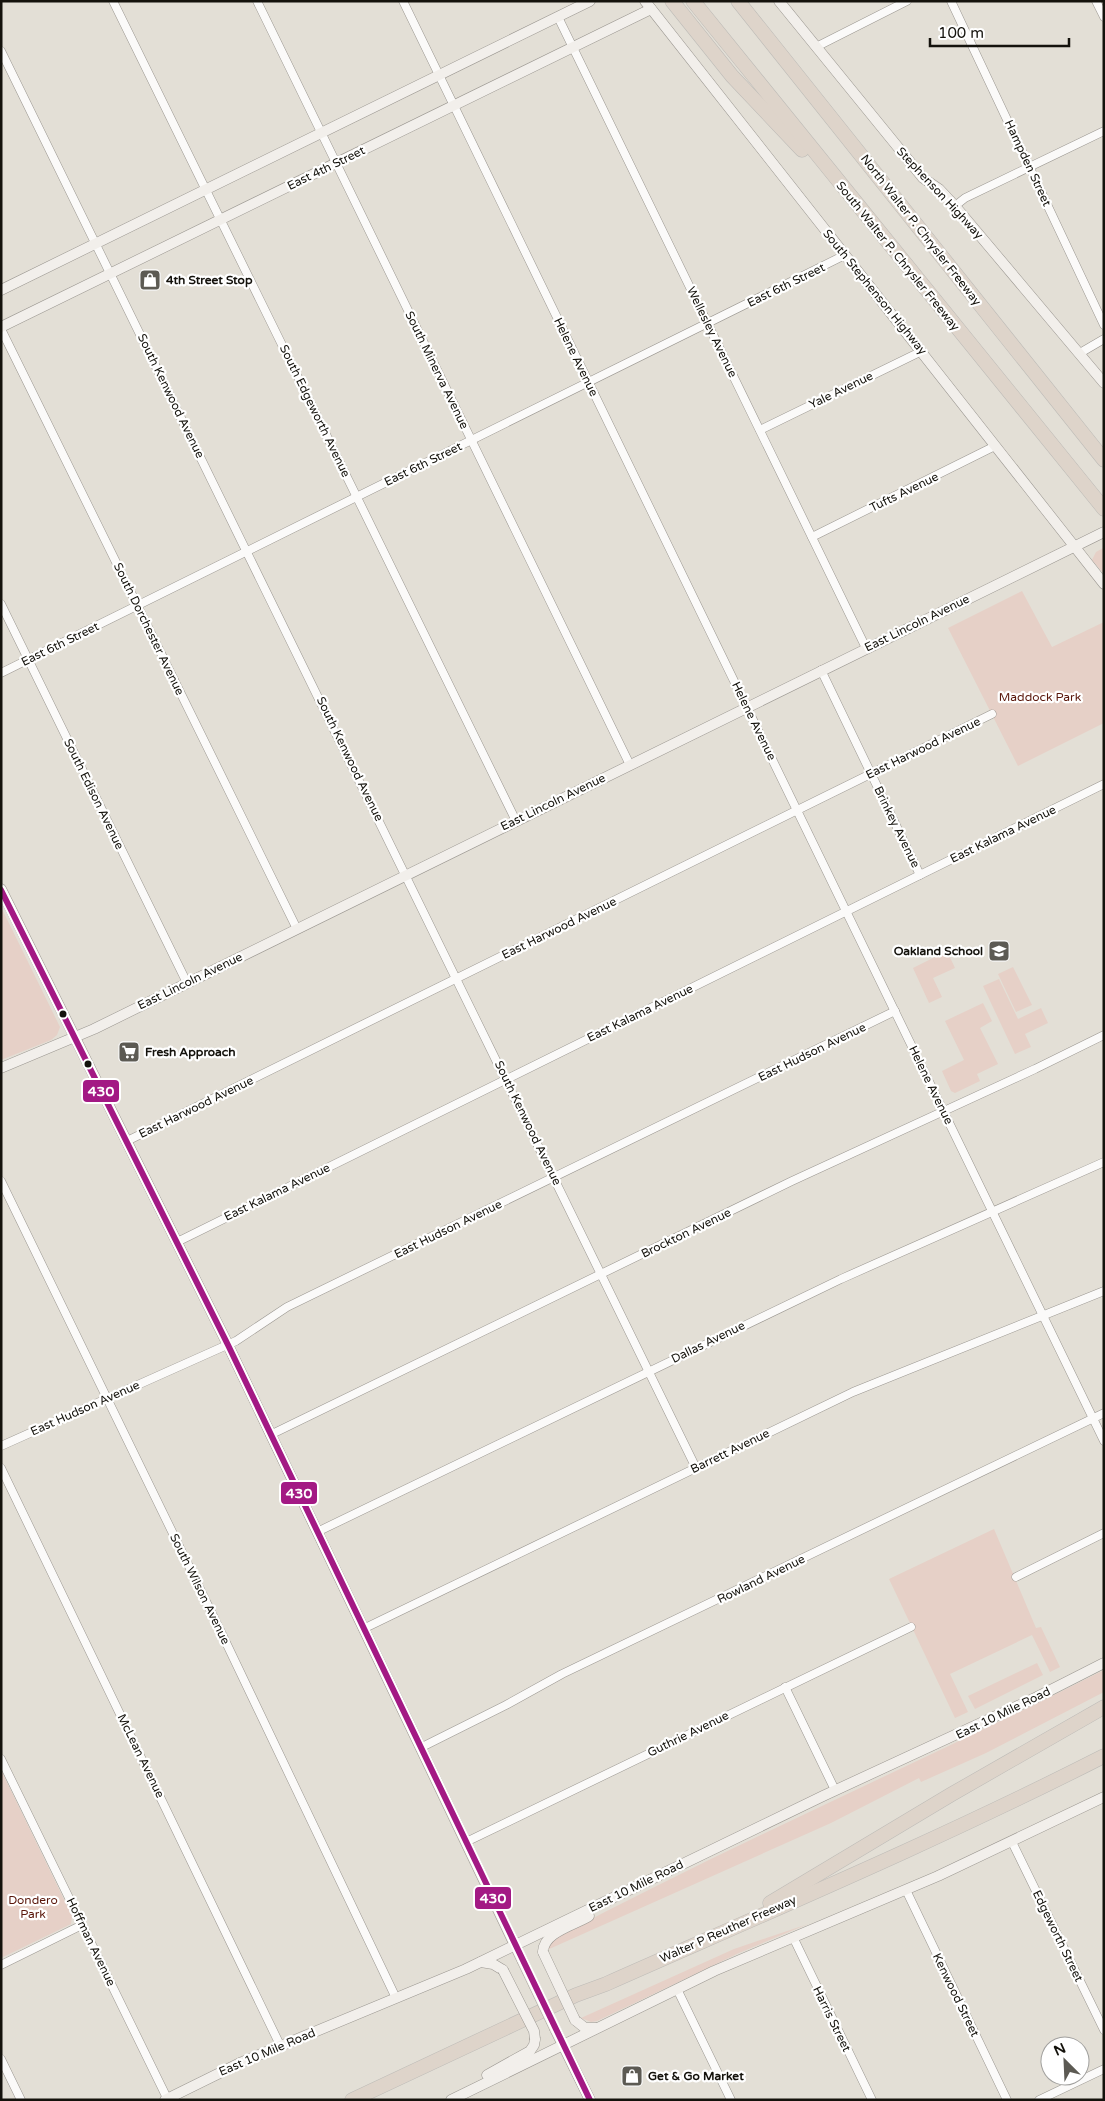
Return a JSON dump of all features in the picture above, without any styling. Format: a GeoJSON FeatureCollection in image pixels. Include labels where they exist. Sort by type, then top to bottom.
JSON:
{"type":"FeatureCollection","features":[{"type":"Feature","properties":{"kind":"highway"},"geometry":{"type":"LineString","coordinates":[[672,1],[732,76],[873,225]]}},
{"type":"Feature","properties":{"kind":"highway","name":"South Walter P. Chrysler Freeway"},"geometry":{"type":"LineString","coordinates":[[693,1],[1104,509]]}},
{"type":"Feature","properties":{"kind":"highway","name":"North Walter P. Chrysler Freeway"},"geometry":{"type":"LineString","coordinates":[[738,1],[1104,460]]}},
{"type":"Feature","properties":{"kind":"highway"},"geometry":{"type":"LineString","coordinates":[[715,1935],[952,1794],[1104,1707]]}},
{"type":"Feature","properties":{"kind":"highway","name":"Walter P Reuther Freeway"},"geometry":{"type":"LineString","coordinates":[[352,2100],[576,1995],[606,1984],[983,1815],[1104,1756]]}},
{"type":"Feature","properties":{"kind":"street","name":"South Edgeworth Avenue"},"geometry":{"type":"LineString","coordinates":[[113,1],[516,821]]}},
{"type":"Feature","properties":{"kind":"street","name":"South Minerva Avenue"},"geometry":{"type":"LineString","coordinates":[[257,1],[630,765]]}},
{"type":"Feature","properties":{"kind":"street","name":"Helene Avenue"},"geometry":{"type":"LineString","coordinates":[[402,1],[1104,1441]]}},
{"type":"Feature","properties":{"kind":"street"},"geometry":{"type":"LineString","coordinates":[[1,290],[590,1]]}},
{"type":"Feature","properties":{"kind":"street","name":"Stephenson Highway"},"geometry":{"type":"LineString","coordinates":[[778,1],[923,178],[939,190],[954,206],[1104,382]]}},
{"type":"Feature","properties":{"kind":"street"},"geometry":{"type":"LineString","coordinates":[[816,47],[907,1]]}},
{"type":"Feature","properties":{"kind":"street","name":"Hampden Street"},"geometry":{"type":"LineString","coordinates":[[951,1],[1104,325]]}},
{"type":"Feature","properties":{"kind":"street"},"geometry":{"type":"LineString","coordinates":[[1096,1],[1104,17]]}},
{"type":"Feature","properties":{"kind":"street","name":"East 4th Street"},"geometry":{"type":"LineString","coordinates":[[1,328],[573,47],[648,5]]}},
{"type":"Feature","properties":{"kind":"street","name":"South Stephenson Highway"},"geometry":{"type":"LineString","coordinates":[[648,5],[1104,584]]}},
{"type":"Feature","properties":{"kind":"street","name":"Wellesley Avenue"},"geometry":{"type":"LineString","coordinates":[[558,17],[866,648]]}},
{"type":"Feature","properties":{"kind":"street","name":"South Kenwood Avenue"},"geometry":{"type":"LineString","coordinates":[[1,51],[407,874],[696,1468]]}},
{"type":"Feature","properties":{"kind":"street"},"geometry":{"type":"LineString","coordinates":[[954,206],[965,198],[1104,131]]}},
{"type":"Feature","properties":{"kind":"street","name":"East 6th Street"},"geometry":{"type":"LineString","coordinates":[[1,673],[845,255]]}},
{"type":"Feature","properties":{"kind":"street","name":"South Dorchester Avenue"},"geometry":{"type":"LineString","coordinates":[[1,328],[297,929]]}},
{"type":"Feature","properties":{"kind":"street"},"geometry":{"type":"LineString","coordinates":[[1080,353],[1104,339]]}},
{"type":"Feature","properties":{"kind":"street","name":"Yale Avenue"},"geometry":{"type":"LineString","coordinates":[[760,430],[922,351]]}},
{"type":"Feature","properties":{"kind":"street","name":"Tufts Avenue"},"geometry":{"type":"LineString","coordinates":[[812,537],[995,446]]}},
{"type":"Feature","properties":{"kind":"street","name":"East Lincoln Avenue"},"geometry":{"type":"LineString","coordinates":[[1,1068],[76,1038],[1100,533]]}},
{"type":"Feature","properties":{"kind":"street","name":"South Edison Avenue"},"geometry":{"type":"LineString","coordinates":[[1,604],[187,983]]}},
{"type":"Feature","properties":{"kind":"street","name":"Brinkey Avenue"},"geometry":{"type":"LineString","coordinates":[[821,670],[920,875]]}},
{"type":"Feature","properties":{"kind":"street","name":"East Harwood Avenue"},"geometry":{"type":"LineString","coordinates":[[127,1141],[992,714]]}},
{"type":"Feature","properties":{"kind":"street","name":"East Kalama Avenue"},"geometry":{"type":"LineString","coordinates":[[177,1242],[1104,784]]}},
{"type":"Feature","properties":{"kind":"street"},"geometry":{"type":"LineString","coordinates":[[1,889],[228,1345],[590,2100]]}},
{"type":"Feature","properties":{"kind":"street","name":"East Hudson Avenue"},"geometry":{"type":"LineString","coordinates":[[1,1446],[228,1345],[287,1307],[895,1011]]}},
{"type":"Feature","properties":{"kind":"street","name":"Brockton Avenue"},"geometry":{"type":"LineString","coordinates":[[270,1435],[792,1181],[1104,1035]]}},
{"type":"Feature","properties":{"kind":"street","name":"Dallas Avenue"},"geometry":{"type":"LineString","coordinates":[[317,1532],[841,1279],[1104,1162]]}},
{"type":"Feature","properties":{"kind":"street","name":"South Wilson Avenue"},"geometry":{"type":"LineString","coordinates":[[1,1181],[226,1640],[396,1998]]}},
{"type":"Feature","properties":{"kind":"street","name":"Barrett Avenue"},"geometry":{"type":"LineString","coordinates":[[363,1629],[853,1392],[1104,1290]]}},
{"type":"Feature","properties":{"kind":"street","name":"Rowland Avenue"},"geometry":{"type":"LineString","coordinates":[[420,1748],[506,1705],[562,1674],[1104,1413]]}},
{"type":"Feature","properties":{"kind":"street","name":"McLean Avenue"},"geometry":{"type":"LineString","coordinates":[[1,1468],[280,2045]]}},
{"type":"Feature","properties":{"kind":"street"},"geometry":{"type":"LineString","coordinates":[[1016,1577],[1104,1533]]}},
{"type":"Feature","properties":{"kind":"street","name":"Guthrie Avenue"},"geometry":{"type":"LineString","coordinates":[[466,1842],[911,1627]]}},
{"type":"Feature","properties":{"kind":"street","name":"East 10 Mile Road"},"geometry":{"type":"LineString","coordinates":[[166,2099],[280,2045],[396,1998],[515,1946],[835,1790],[987,1721],[1104,1663]]}},
{"type":"Feature","properties":{"kind":"street"},"geometry":{"type":"LineString","coordinates":[[785,1687],[835,1790]]}},
{"type":"Feature","properties":{"kind":"street","name":"Hoffman Avenue"},"geometry":{"type":"LineString","coordinates":[[1,1760],[166,2099]]}},
{"type":"Feature","properties":{"kind":"street"},"geometry":{"type":"LineString","coordinates":[[453,2099],[677,1989],[793,1937],[906,1890],[1012,1842],[1104,1797]]}},
{"type":"Feature","properties":{"kind":"street","name":"Edgeworth Street"},"geometry":{"type":"LineString","coordinates":[[1012,1842],[1104,2030]]}},
{"type":"Feature","properties":{"kind":"street"},"geometry":{"type":"LineString","coordinates":[[598,2027],[585,2028],[575,2020],[543,1952],[544,1944],[552,1936],[577,1923],[636,1886]]}},
{"type":"Feature","properties":{"kind":"street","name":"Kenwood Street"},"geometry":{"type":"LineString","coordinates":[[906,1890],[1007,2100]]}},
{"type":"Feature","properties":{"kind":"street"},"geometry":{"type":"LineString","coordinates":[[1,1965],[82,1925]]}},
{"type":"Feature","properties":{"kind":"street","name":"Harris Street"},"geometry":{"type":"LineString","coordinates":[[793,1937],[872,2100]]}},
{"type":"Feature","properties":{"kind":"street"},"geometry":{"type":"LineString","coordinates":[[453,2099],[491,2072],[530,2051],[534,2045],[534,2031],[503,1970],[493,1964],[480,1962]]}},
{"type":"Feature","properties":{"kind":"street"},"geometry":{"type":"LineString","coordinates":[[677,1989],[731,2100]]}},
{"type":"Feature","properties":{"kind":"street"},"geometry":{"type":"LineString","coordinates":[[1,2059],[21,2100]]}},
{"type":"Feature","properties":{"kind":"street"},"geometry":{"type":"LineString","coordinates":[[1039,2100],[1104,2069]]}},
{"type":"Feature","properties":{"kind":"green space"},"geometry":{"type":"Polygon","coordinates":[[[1103,548],[1104,574],[1092,560],[1096,552],[1103,548]]]}},
{"type":"Feature","properties":{"kind":"green space","name":"Maddock Park"},"geometry":{"type":"Polygon","coordinates":[[[1022,591],[1052,647],[1104,622],[1104,723],[1018,766],[948,628],[1022,591]]]}},
{"type":"Feature","properties":{"kind":"green space"},"geometry":{"type":"Polygon","coordinates":[[[1,907],[60,1027],[57,1035],[51,1040],[1,1060],[1,907]]]}},
{"type":"Feature","properties":{"kind":"green space"},"geometry":{"type":"Polygon","coordinates":[[[947,951],[955,968],[933,978],[942,997],[929,1003],[913,968],[947,951]]]}},
{"type":"Feature","properties":{"kind":"green space"},"geometry":{"type":"Polygon","coordinates":[[[1013,967],[1032,1005],[1016,1012],[998,974],[1013,967]]]}},
{"type":"Feature","properties":{"kind":"green space"},"geometry":{"type":"Polygon","coordinates":[[[999,979],[1018,1019],[1041,1008],[1048,1023],[1025,1034],[1031,1047],[1015,1054],[983,986],[999,979]]]}},
{"type":"Feature","properties":{"kind":"green space"},"geometry":{"type":"Polygon","coordinates":[[[983,1003],[992,1021],[980,1028],[998,1064],[977,1074],[980,1081],[955,1093],[951,1091],[942,1071],[964,1060],[945,1021],[983,1003]]]}},
{"type":"Feature","properties":{"kind":"green space"},"geometry":{"type":"Polygon","coordinates":[[[994,1529],[1036,1628],[1041,1627],[1060,1667],[1050,1672],[1032,1635],[950,1674],[968,1712],[955,1718],[889,1579],[994,1529]]]}},
{"type":"Feature","properties":{"kind":"green space"},"geometry":{"type":"Polygon","coordinates":[[[1037,1663],[1043,1675],[975,1709],[968,1696],[1037,1663]]]}},
{"type":"Feature","properties":{"kind":"green space"},"geometry":{"type":"Polygon","coordinates":[[[1104,1670],[1104,1692],[986,1753],[921,1782],[919,1778],[831,1823],[547,1950],[553,1939],[690,1869],[1104,1670]]]}},
{"type":"Feature","properties":{"kind":"green space","name":"Dondero Park"},"geometry":{"type":"Polygon","coordinates":[[[1,1770],[72,1916],[71,1924],[1,1958],[1,1770]]]}},
{"type":"Feature","properties":{"kind":"green space"},"geometry":{"type":"Polygon","coordinates":[[[808,1924],[739,1953],[597,2021],[591,2022],[581,2018],[734,1949],[808,1924]]]}},
{"type":"Feature","properties":{"kind":"transit line","name":"430"},"geometry":{"type":"LineString","coordinates":[[1,890],[228,1345],[590,2100]]}},
{"type":"Feature","properties":{"kind":"place","name":"4th Street Stop"},"geometry":{"type":"Point","coordinates":[150,280]}},
{"type":"Feature","properties":{"kind":"place","name":"Oakland School"},"geometry":{"type":"Point","coordinates":[999,951]}},
{"type":"Feature","properties":{"kind":"place","name":"Fresh Approach"},"geometry":{"type":"Point","coordinates":[129,1052]}},
{"type":"Feature","properties":{"kind":"place","name":"Get & Go Market"},"geometry":{"type":"Point","coordinates":[632,2076]}}]}
